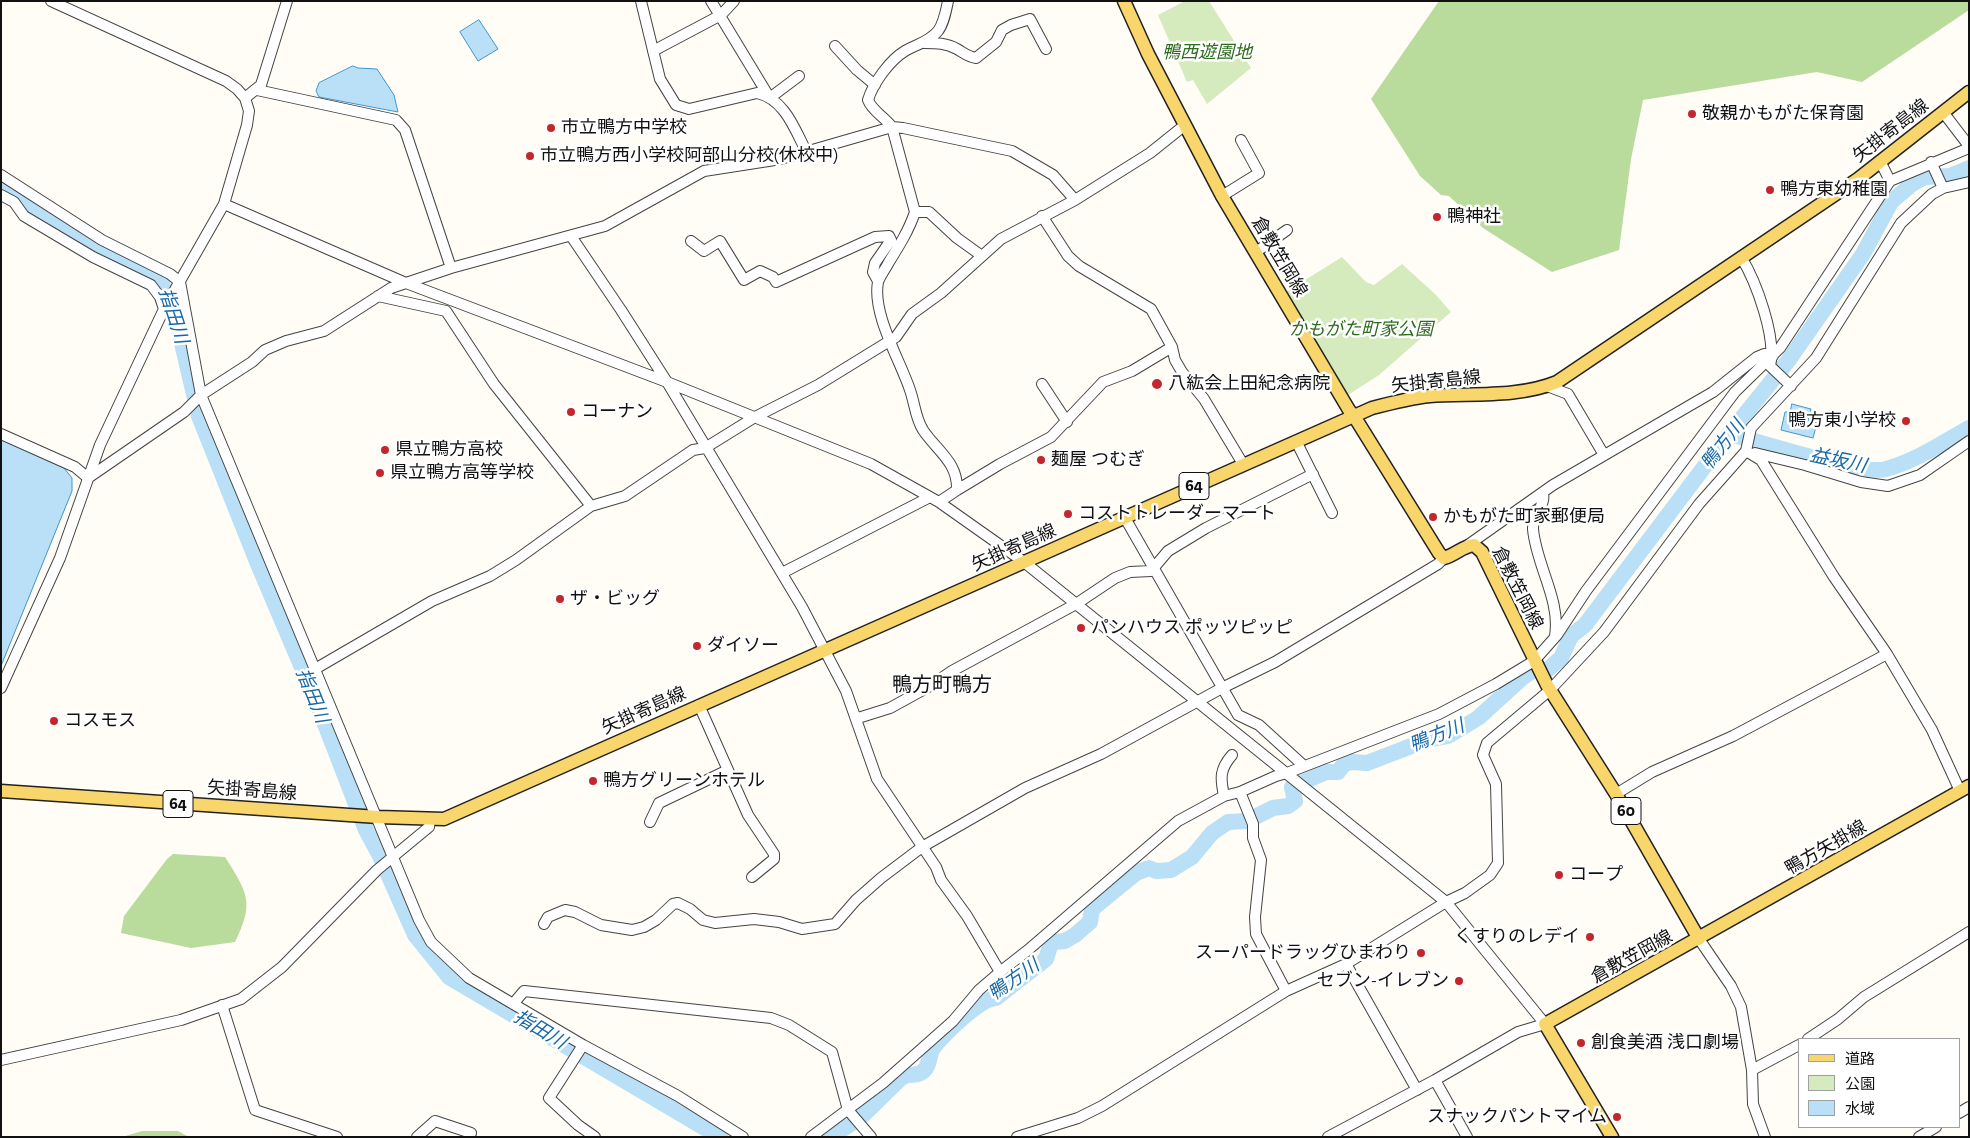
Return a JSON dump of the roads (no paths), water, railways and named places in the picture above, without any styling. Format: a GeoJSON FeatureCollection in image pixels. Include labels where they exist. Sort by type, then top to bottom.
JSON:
{"type":"FeatureCollection","features":[{"type":"Feature","properties":{"kind":"main road","name":"倉敷笠岡線"},"geometry":{"type":"LineString","coordinates":[[1124,1],[1222,196],[1349,410],[1439,553],[1444,558],[1474,545],[1482,552],[1534,661],[1549,688],[1616,794],[1699,939],[1545,1024]]}},
{"type":"Feature","properties":{"kind":"main road","name":"矢掛寄島線"},"geometry":{"type":"LineString","coordinates":[[1,791],[378,817],[444,819],[1372,408],[1406,399],[1525,391],[1547,386],[1574,372],[1880,161],[1969,92]]}},
{"type":"Feature","properties":{"kind":"main road","name":"鴨方矢掛線"},"geometry":{"type":"LineString","coordinates":[[1699,939],[1964,789]]}},
{"type":"Feature","properties":{"kind":"main road"},"geometry":{"type":"LineString","coordinates":[[1545,1024],[1612,1137]]}},
{"type":"Feature","properties":{"kind":"street"},"geometry":{"type":"LineString","coordinates":[[1,688],[60,558],[100,445],[164,309],[224,204],[247,125],[249,111],[245,98],[237,88],[226,81],[51,1]]}},
{"type":"Feature","properties":{"kind":"street"},"geometry":{"type":"LineString","coordinates":[[245,98],[261,85],[287,1]]}},
{"type":"Feature","properties":{"kind":"street"},"geometry":{"type":"LineString","coordinates":[[640,1],[660,79],[676,105],[688,108],[757,92],[770,96]]}},
{"type":"Feature","properties":{"kind":"street"},"geometry":{"type":"LineString","coordinates":[[711,1],[770,96],[782,108],[807,153]]}},
{"type":"Feature","properties":{"kind":"street"},"geometry":{"type":"LineString","coordinates":[[653,51],[721,15],[734,1]]}},
{"type":"Feature","properties":{"kind":"street"},"geometry":{"type":"LineString","coordinates":[[878,281],[911,225],[915,212],[892,127],[887,119],[870,105],[868,100],[874,86],[896,58],[905,51],[924,43],[939,30],[948,1]]}},
{"type":"Feature","properties":{"kind":"street"},"geometry":{"type":"LineString","coordinates":[[924,43],[941,43],[976,58],[996,42],[1002,30],[1011,24],[1030,19],[1046,49]]}},
{"type":"Feature","properties":{"kind":"street"},"geometry":{"type":"LineString","coordinates":[[835,46],[874,86]]}},
{"type":"Feature","properties":{"kind":"street"},"geometry":{"type":"LineString","coordinates":[[770,96],[799,76]]}},
{"type":"Feature","properties":{"kind":"street"},"geometry":{"type":"LineString","coordinates":[[257,90],[396,120],[405,130],[451,268]]}},
{"type":"Feature","properties":{"kind":"street"},"geometry":{"type":"LineString","coordinates":[[811,1137],[850,1113],[953,1021],[980,990],[1000,972],[1178,821],[1224,796],[1240,792],[1276,776],[1439,714],[1496,684],[1534,661],[1555,638],[1586,591],[1735,392],[1772,361],[1890,181],[1969,147],[1943,112]]}},
{"type":"Feature","properties":{"kind":"street"},"geometry":{"type":"LineString","coordinates":[[315,669],[432,601],[490,576],[516,560],[591,506],[625,496],[693,450],[705,448],[755,417],[818,385],[896,337],[912,314],[942,292],[1001,239],[1075,200],[1150,153],[1185,125]]}},
{"type":"Feature","properties":{"kind":"street"},"geometry":{"type":"LineString","coordinates":[[88,478],[184,412],[201,395],[252,362],[265,350],[286,341],[324,331],[378,296],[406,282],[570,236],[584,230],[605,226],[704,171],[772,161],[807,153],[892,127],[915,130],[1012,152],[1053,175],[1075,200]]}},
{"type":"Feature","properties":{"kind":"street"},"geometry":{"type":"LineString","coordinates":[[1222,196],[1259,173],[1240,140]]}},
{"type":"Feature","properties":{"kind":"street"},"geometry":{"type":"LineString","coordinates":[[1880,161],[1890,181]]}},
{"type":"Feature","properties":{"kind":"street"},"geometry":{"type":"LineString","coordinates":[[1931,162],[1943,186]]}},
{"type":"Feature","properties":{"kind":"street"},"geometry":{"type":"LineString","coordinates":[[1,174],[102,240],[170,274],[180,282],[201,395],[378,817],[419,920],[431,942],[469,978],[583,1045],[678,1096],[743,1137]]}},
{"type":"Feature","properties":{"kind":"street"},"geometry":{"type":"LineString","coordinates":[[1017,1137],[1078,1118],[1102,1106],[1286,991],[1346,964],[1465,892],[1490,874],[1498,863],[1496,784],[1483,755],[1487,743],[1549,688],[1604,632],[1700,504],[1747,451],[1751,428],[1789,384],[1816,358],[1901,223],[1913,210],[1943,186],[1969,182]]}},
{"type":"Feature","properties":{"kind":"street"},"geometry":{"type":"LineString","coordinates":[[1,195],[14,202],[24,216],[93,257],[151,286],[160,297],[164,309]]}},
{"type":"Feature","properties":{"kind":"street"},"geometry":{"type":"LineString","coordinates":[[224,204],[406,282],[667,382],[871,464],[935,500],[1024,562],[1446,902],[1545,1024],[1518,1032],[1417,1090],[1328,1137]]}},
{"type":"Feature","properties":{"kind":"street"},"geometry":{"type":"LineString","coordinates":[[915,212],[929,212],[956,238],[982,256]]}},
{"type":"Feature","properties":{"kind":"street"},"geometry":{"type":"LineString","coordinates":[[1042,216],[1068,256],[1079,266],[1151,309],[1172,347],[1175,360],[1182,372],[1204,399],[1243,464]]}},
{"type":"Feature","properties":{"kind":"street"},"geometry":{"type":"LineString","coordinates":[[1256,252],[1286,230]]}},
{"type":"Feature","properties":{"kind":"street"},"geometry":{"type":"LineString","coordinates":[[570,236],[621,310],[667,382],[782,573],[826,650],[858,718],[877,779],[1000,972]]}},
{"type":"Feature","properties":{"kind":"street"},"geometry":{"type":"LineString","coordinates":[[691,240],[704,250],[720,242],[744,280],[760,271],[773,277],[776,282],[875,238],[889,236],[891,240],[875,263],[873,272],[878,281],[882,316],[889,341],[911,392],[916,418],[923,431],[948,459],[956,474],[957,490]]}},
{"type":"Feature","properties":{"kind":"street"},"geometry":{"type":"LineString","coordinates":[[1741,257],[1758,295],[1771,342],[1772,361]]}},
{"type":"Feature","properties":{"kind":"street"},"geometry":{"type":"LineString","coordinates":[[378,296],[446,311],[494,384],[591,506]]}},
{"type":"Feature","properties":{"kind":"street"},"geometry":{"type":"LineString","coordinates":[[782,573],[957,490],[1000,464],[1051,437],[1103,382],[1132,371],[1172,347]]}},
{"type":"Feature","properties":{"kind":"street"},"geometry":{"type":"LineString","coordinates":[[1468,546],[1543,493],[1604,455],[1687,408],[1735,376],[1758,357],[1764,354],[1772,361],[1789,384]]}},
{"type":"Feature","properties":{"kind":"street"},"geometry":{"type":"LineString","coordinates":[[1042,384],[1067,422]]}},
{"type":"Feature","properties":{"kind":"street"},"geometry":{"type":"LineString","coordinates":[[1547,386],[1568,394],[1604,455]]}},
{"type":"Feature","properties":{"kind":"street"},"geometry":{"type":"LineString","coordinates":[[1,434],[75,467],[88,478]]}},
{"type":"Feature","properties":{"kind":"street"},"geometry":{"type":"LineString","coordinates":[[1296,441],[1332,513]]}},
{"type":"Feature","properties":{"kind":"street"},"geometry":{"type":"LineString","coordinates":[[1747,451],[1805,465],[1860,482],[1888,486],[1920,475],[1969,441]]}},
{"type":"Feature","properties":{"kind":"street"},"geometry":{"type":"LineString","coordinates":[[1747,451],[1761,460],[1834,577],[1887,654],[1964,789]]}},
{"type":"Feature","properties":{"kind":"street"},"geometry":{"type":"LineString","coordinates":[[858,718],[890,708],[930,686],[952,671],[1076,604],[1115,578],[1154,568],[1168,551],[1206,528],[1313,474]]}},
{"type":"Feature","properties":{"kind":"street"},"geometry":{"type":"LineString","coordinates":[[1543,493],[1543,502],[1533,527],[1556,617],[1555,638]]}},
{"type":"Feature","properties":{"kind":"street"},"geometry":{"type":"LineString","coordinates":[[1124,518],[1238,715],[1259,725],[1304,766]]}},
{"type":"Feature","properties":{"kind":"street"},"geometry":{"type":"LineString","coordinates":[[544,924],[548,917],[564,910],[575,912],[601,925],[632,930],[644,927],[656,920],[673,904],[678,903],[690,909],[703,920],[715,923],[754,919],[779,922],[802,929],[835,924],[868,889],[922,847],[1025,788],[1101,754],[1222,688],[1316,640],[1438,564],[1444,558]]}},
{"type":"Feature","properties":{"kind":"street"},"geometry":{"type":"LineString","coordinates":[[1616,794],[1652,772],[1733,736],[1887,654]]}},
{"type":"Feature","properties":{"kind":"street"},"geometry":{"type":"LineString","coordinates":[[699,705],[748,815],[774,854],[774,860],[752,877]]}},
{"type":"Feature","properties":{"kind":"street"},"geometry":{"type":"LineString","coordinates":[[1224,796],[1221,784],[1222,766],[1232,755]]}},
{"type":"Feature","properties":{"kind":"street"},"geometry":{"type":"LineString","coordinates":[[650,822],[659,803],[728,770]]}},
{"type":"Feature","properties":{"kind":"street"},"geometry":{"type":"LineString","coordinates":[[1240,792],[1253,824],[1253,838],[1261,860],[1255,917],[1256,934],[1286,991]]}},
{"type":"Feature","properties":{"kind":"street"},"geometry":{"type":"LineString","coordinates":[[1,1060],[180,1020],[241,999],[274,974],[377,870],[429,827],[430,820]]}},
{"type":"Feature","properties":{"kind":"street"},"geometry":{"type":"LineString","coordinates":[[1810,1038],[1838,1019],[1864,996],[1969,932]]}},
{"type":"Feature","properties":{"kind":"street"},"geometry":{"type":"LineString","coordinates":[[1699,939],[1731,986],[1741,1007],[1752,1070],[1753,1104],[1765,1137]]}},
{"type":"Feature","properties":{"kind":"street"},"geometry":{"type":"LineString","coordinates":[[1346,964],[1417,1090]]}},
{"type":"Feature","properties":{"kind":"street"},"geometry":{"type":"LineString","coordinates":[[513,1004],[524,990],[771,1018],[789,1026],[832,1052],[850,1113],[871,1137]]}},
{"type":"Feature","properties":{"kind":"street"},"geometry":{"type":"LineString","coordinates":[[222,1005],[255,1110],[337,1137]]}},
{"type":"Feature","properties":{"kind":"street"},"geometry":{"type":"LineString","coordinates":[[583,1045],[549,1098],[578,1126],[595,1137]]}},
{"type":"Feature","properties":{"kind":"street"},"geometry":{"type":"LineString","coordinates":[[1752,1070],[1798,1046]]}},
{"type":"Feature","properties":{"kind":"street"},"geometry":{"type":"LineString","coordinates":[[1435,1080],[1467,1137]]}},
{"type":"Feature","properties":{"kind":"street"},"geometry":{"type":"LineString","coordinates":[[417,1137],[435,1121],[471,1133],[469,1137]]}},
{"type":"Feature","properties":{"kind":"street"},"geometry":{"type":"LineString","coordinates":[[1919,1137],[1934,1128]]}},
{"type":"Feature","properties":{"kind":"water"},"geometry":{"type":"Polygon","coordinates":[[[479,20],[498,49],[478,61],[460,32],[479,20]]]}},
{"type":"Feature","properties":{"kind":"water"},"geometry":{"type":"Polygon","coordinates":[[[353,66],[377,69],[394,95],[398,112],[319,97],[316,91],[319,83],[353,66]]]}},
{"type":"Feature","properties":{"kind":"water"},"geometry":{"type":"Polygon","coordinates":[[[1792,404],[1811,409],[1808,420],[1817,423],[1813,438],[1781,430],[1785,412],[1790,412],[1792,404]]]}},
{"type":"Feature","properties":{"kind":"water"},"geometry":{"type":"Polygon","coordinates":[[[1,440],[64,468],[72,478],[72,491],[1,666],[1,440]]]}},
{"type":"Feature","properties":{"kind":"waterway","name":"鴨方川"},"geometry":{"type":"LineString","coordinates":[[830,1137],[860,1118],[901,1078],[925,1070],[933,1048],[953,1026],[981,1004],[996,998],[1046,959],[1050,946],[1055,942],[1065,941],[1075,935],[1090,922],[1092,909],[1136,873],[1149,868],[1156,871],[1171,870],[1192,857],[1212,833],[1228,822],[1247,821],[1273,808],[1288,806],[1295,801],[1292,787],[1326,772],[1338,772],[1344,764],[1351,762],[1367,763],[1427,740],[1448,736],[1478,718],[1523,677],[1535,669],[1545,672],[1561,658],[1571,636],[1585,625],[1729,434],[1788,361],[1863,254],[1891,202],[1912,184],[1925,177],[1950,176],[1969,168]]}},
{"type":"Feature","properties":{"kind":"waterway","name":"指田川"},"geometry":{"type":"LineString","coordinates":[[1,186],[12,191],[80,242],[160,279],[177,322],[199,416],[258,564],[315,698],[366,830],[380,856],[415,935],[449,977],[720,1137]]}},
{"type":"Feature","properties":{"kind":"waterway","name":"益坂川"},"geometry":{"type":"LineString","coordinates":[[1729,434],[1834,463],[1874,470],[1897,466],[1929,451],[1969,428]]}},
{"type":"Feature","properties":{"kind":"place","name":"敬親かもがた保育園"},"geometry":{"type":"Point","coordinates":[1692,114]}},
{"type":"Feature","properties":{"kind":"place","name":"市立鴨方中学校"},"geometry":{"type":"Point","coordinates":[551,128]}},
{"type":"Feature","properties":{"kind":"place","name":"市立鴨方西小学校阿部山分校(休校中)"},"geometry":{"type":"Point","coordinates":[530,156]}},
{"type":"Feature","properties":{"kind":"place","name":"鴨方東幼稚園"},"geometry":{"type":"Point","coordinates":[1770,190]}},
{"type":"Feature","properties":{"kind":"place","name":"鴨神社"},"geometry":{"type":"Point","coordinates":[1437,217]}},
{"type":"Feature","properties":{"kind":"place","name":"八紘会上田紀念病院"},"geometry":{"type":"Point","coordinates":[1157,384]}},
{"type":"Feature","properties":{"kind":"place","name":"コーナン"},"geometry":{"type":"Point","coordinates":[571,412]}},
{"type":"Feature","properties":{"kind":"place","name":"鴨方東小学校"},"geometry":{"type":"Point","coordinates":[1906,421]}},
{"type":"Feature","properties":{"kind":"place","name":"県立鴨方高校"},"geometry":{"type":"Point","coordinates":[385,450]}},
{"type":"Feature","properties":{"kind":"place","name":"麺屋 つむぎ"},"geometry":{"type":"Point","coordinates":[1041,460]}},
{"type":"Feature","properties":{"kind":"place","name":"県立鴨方高等学校"},"geometry":{"type":"Point","coordinates":[380,473]}},
{"type":"Feature","properties":{"kind":"place","name":"コストトレーダーマート"},"geometry":{"type":"Point","coordinates":[1068,514]}},
{"type":"Feature","properties":{"kind":"place","name":"かもがた町家郵便局"},"geometry":{"type":"Point","coordinates":[1433,517]}},
{"type":"Feature","properties":{"kind":"place","name":"ザ・ビッグ"},"geometry":{"type":"Point","coordinates":[560,599]}},
{"type":"Feature","properties":{"kind":"place","name":"パンハウス ポッツピッピ"},"geometry":{"type":"Point","coordinates":[1081,628]}},
{"type":"Feature","properties":{"kind":"place","name":"ダイソー"},"geometry":{"type":"Point","coordinates":[697,646]}},
{"type":"Feature","properties":{"kind":"place","name":"コスモス"},"geometry":{"type":"Point","coordinates":[54,721]}},
{"type":"Feature","properties":{"kind":"place","name":"鴨方グリーンホテル"},"geometry":{"type":"Point","coordinates":[593,781]}},
{"type":"Feature","properties":{"kind":"place","name":"コープ"},"geometry":{"type":"Point","coordinates":[1559,875]}},
{"type":"Feature","properties":{"kind":"place","name":"くすりのレデイ"},"geometry":{"type":"Point","coordinates":[1590,937]}},
{"type":"Feature","properties":{"kind":"place","name":"スーパードラッグひまわり"},"geometry":{"type":"Point","coordinates":[1421,953]}},
{"type":"Feature","properties":{"kind":"place","name":"セブン-イレブン"},"geometry":{"type":"Point","coordinates":[1459,981]}},
{"type":"Feature","properties":{"kind":"place","name":"創食美酒 浅口劇場"},"geometry":{"type":"Point","coordinates":[1581,1043]}},
{"type":"Feature","properties":{"kind":"place","name":"スナックパントマイム"},"geometry":{"type":"Point","coordinates":[1617,1117]}},
{"type":"Feature","properties":{"kind":"district","name":"鴨方町鴨方"},"geometry":{"type":"Point","coordinates":[942,685]}},
{"type":"Feature","properties":{"kind":"park label","name":"鴨西遊園地"},"geometry":{"type":"Point","coordinates":[1207,53]}},
{"type":"Feature","properties":{"kind":"park label","name":"かもがた町家公園"},"geometry":{"type":"Point","coordinates":[1361,330]}}]}
